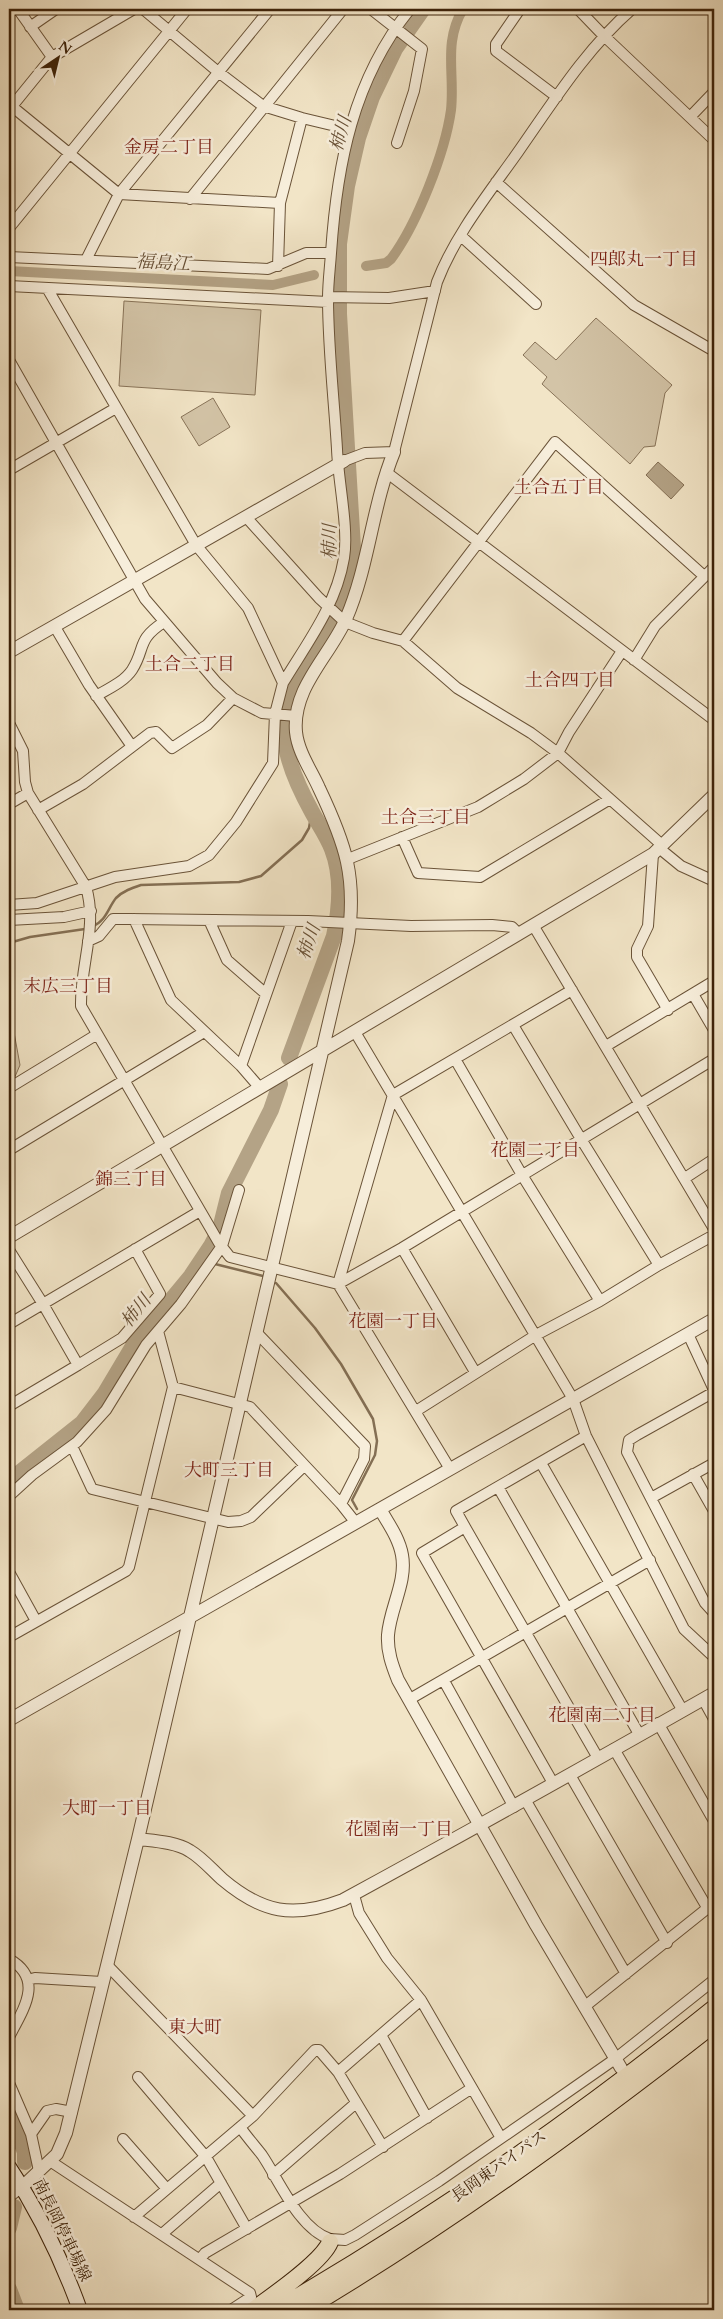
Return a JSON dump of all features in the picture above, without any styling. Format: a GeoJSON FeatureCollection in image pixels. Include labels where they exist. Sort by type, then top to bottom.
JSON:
{"type":"FeatureCollection","features":[{"type":"Feature","properties":{"kind":"highway","name":"長岡東バイパス"},"geometry":{"type":"LineString","coordinates":[[275,2310],[370,2253],[490,2173],[680,2035],[714,2008]]}},
{"type":"Feature","properties":{"kind":"highway","name":"長岡東バイパス"},"geometry":{"type":"LineString","coordinates":[[304,2310],[390,2257],[516,2172],[608,2106],[714,2024]]}},
{"type":"Feature","properties":{"kind":"highway"},"geometry":{"type":"LineString","coordinates":[[253,2310],[325,2253],[330,2241]]}},
{"type":"Feature","properties":{"kind":"main road","name":"南長岡停車場線"},"geometry":{"type":"LineString","coordinates":[[9,2167],[22,2186],[55,2251],[80,2310]]}},
{"type":"Feature","properties":{"kind":"street"},"geometry":{"type":"LineString","coordinates":[[18,9],[52,57]]}},
{"type":"Feature","properties":{"kind":"street"},"geometry":{"type":"LineString","coordinates":[[30,27],[56,9]]}},
{"type":"Feature","properties":{"kind":"street"},"geometry":{"type":"LineString","coordinates":[[134,9],[118,13],[52,57],[10,107],[119,194],[280,203]]}},
{"type":"Feature","properties":{"kind":"street"},"geometry":{"type":"LineString","coordinates":[[142,9],[217,71],[264,106],[302,118],[348,129]]}},
{"type":"Feature","properties":{"kind":"street"},"geometry":{"type":"LineString","coordinates":[[9,228],[187,9]]}},
{"type":"Feature","properties":{"kind":"street"},"geometry":{"type":"LineString","coordinates":[[86,260],[119,194],[217,71],[270,9]]}},
{"type":"Feature","properties":{"kind":"street"},"geometry":{"type":"LineString","coordinates":[[190,199],[343,9]]}},
{"type":"Feature","properties":{"kind":"street"},"geometry":{"type":"LineString","coordinates":[[371,9],[422,50],[414,91],[397,143]]}},
{"type":"Feature","properties":{"kind":"street"},"geometry":{"type":"LineString","coordinates":[[9,905],[37,903],[128,875],[189,866],[209,855],[236,822],[274,764],[277,714],[283,683],[329,607],[339,580],[345,550],[341,463],[329,299],[336,189],[348,129],[370,74],[410,9]]}},
{"type":"Feature","properties":{"kind":"street"},"geometry":{"type":"LineString","coordinates":[[520,9],[496,44],[496,51],[557,96]]}},
{"type":"Feature","properties":{"kind":"street"},"geometry":{"type":"LineString","coordinates":[[578,9],[714,140]]}},
{"type":"Feature","properties":{"kind":"street"},"geometry":{"type":"LineString","coordinates":[[9,2197],[50,2162],[63,2142],[72,2112],[323,1050],[342,924],[352,883],[348,860],[334,821],[301,750],[293,716],[304,689],[345,622],[354,599],[386,472],[394,452],[441,272],[461,236],[496,182],[557,96],[603,35],[632,9]]}},
{"type":"Feature","properties":{"kind":"street"},"geometry":{"type":"LineString","coordinates":[[690,117],[714,92]]}},
{"type":"Feature","properties":{"kind":"street"},"geometry":{"type":"LineString","coordinates":[[278,266],[280,203],[302,118]]}},
{"type":"Feature","properties":{"kind":"street"},"geometry":{"type":"LineString","coordinates":[[496,182],[634,305],[714,351]]}},
{"type":"Feature","properties":{"kind":"street"},"geometry":{"type":"LineString","coordinates":[[461,236],[536,304]]}},
{"type":"Feature","properties":{"kind":"street"},"geometry":{"type":"LineString","coordinates":[[9,257],[268,269],[306,253],[331,253]]}},
{"type":"Feature","properties":{"kind":"street"},"geometry":{"type":"LineString","coordinates":[[9,286],[329,299],[389,298],[435,291]]}},
{"type":"Feature","properties":{"kind":"street"},"geometry":{"type":"LineString","coordinates":[[47,288],[196,545],[248,608],[283,683]]}},
{"type":"Feature","properties":{"kind":"street"},"geometry":{"type":"LineString","coordinates":[[9,360],[134,581],[164,622],[217,683],[233,698],[262,713],[293,716]]}},
{"type":"Feature","properties":{"kind":"street"},"geometry":{"type":"LineString","coordinates":[[9,470],[116,408]]}},
{"type":"Feature","properties":{"kind":"street"},"geometry":{"type":"LineString","coordinates":[[403,641],[556,442],[704,576]]}},
{"type":"Feature","properties":{"kind":"street"},"geometry":{"type":"LineString","coordinates":[[9,652],[341,463],[358,455],[394,452]]}},
{"type":"Feature","properties":{"kind":"street"},"geometry":{"type":"LineString","coordinates":[[386,472],[714,720]]}},
{"type":"Feature","properties":{"kind":"street"},"geometry":{"type":"LineString","coordinates":[[246,517],[345,622],[373,633],[403,641],[457,688],[531,733],[558,753],[610,799],[658,849],[686,869],[714,881]]}},
{"type":"Feature","properties":{"kind":"street"},"geometry":{"type":"LineString","coordinates":[[634,660],[656,626],[714,567]]}},
{"type":"Feature","properties":{"kind":"street"},"geometry":{"type":"LineString","coordinates":[[96,696],[132,671],[144,639],[164,622]]}},
{"type":"Feature","properties":{"kind":"street"},"geometry":{"type":"LineString","coordinates":[[55,627],[96,696],[132,745]]}},
{"type":"Feature","properties":{"kind":"street"},"geometry":{"type":"LineString","coordinates":[[348,860],[478,807],[524,779],[558,753],[569,732],[622,651]]}},
{"type":"Feature","properties":{"kind":"street"},"geometry":{"type":"LineString","coordinates":[[38,810],[106,769],[132,745],[150,732],[156,732],[172,748],[207,725],[233,698]]}},
{"type":"Feature","properties":{"kind":"street"},"geometry":{"type":"LineString","coordinates":[[10,729],[23,751],[24,776],[28,793],[86,887],[92,914],[90,937],[80,990],[81,1006],[161,1146],[220,1245],[230,1257],[338,1284],[402,1248],[714,1059]]}},
{"type":"Feature","properties":{"kind":"street"},"geometry":{"type":"LineString","coordinates":[[9,804],[28,793]]}},
{"type":"Feature","properties":{"kind":"street"},"geometry":{"type":"LineString","coordinates":[[9,1237],[518,933],[533,926],[658,849],[714,795]]}},
{"type":"Feature","properties":{"kind":"street"},"geometry":{"type":"LineString","coordinates":[[402,837],[418,873],[480,877],[610,799]]}},
{"type":"Feature","properties":{"kind":"street"},"geometry":{"type":"LineString","coordinates":[[658,849],[648,926],[637,949],[637,957],[668,1010]]}},
{"type":"Feature","properties":{"kind":"street"},"geometry":{"type":"LineString","coordinates":[[9,920],[92,914]]}},
{"type":"Feature","properties":{"kind":"street"},"geometry":{"type":"LineString","coordinates":[[90,937],[99,936],[113,920],[134,919],[492,926],[512,927],[518,933]]}},
{"type":"Feature","properties":{"kind":"street"},"geometry":{"type":"LineString","coordinates":[[134,919],[170,1000],[241,1066],[260,1088]]}},
{"type":"Feature","properties":{"kind":"street"},"geometry":{"type":"LineString","coordinates":[[209,920],[227,960],[266,994]]}},
{"type":"Feature","properties":{"kind":"street"},"geometry":{"type":"LineString","coordinates":[[241,1066],[292,921]]}},
{"type":"Feature","properties":{"kind":"street"},"geometry":{"type":"LineString","coordinates":[[533,926],[714,1229]]}},
{"type":"Feature","properties":{"kind":"street"},"geometry":{"type":"LineString","coordinates":[[606,1046],[714,981]]}},
{"type":"Feature","properties":{"kind":"street"},"geometry":{"type":"LineString","coordinates":[[450,1469],[338,1284],[393,1095],[572,990]]}},
{"type":"Feature","properties":{"kind":"street"},"geometry":{"type":"LineString","coordinates":[[693,994],[714,1030]]}},
{"type":"Feature","properties":{"kind":"street"},"geometry":{"type":"LineString","coordinates":[[513,1025],[580,1139],[659,1265]]}},
{"type":"Feature","properties":{"kind":"street"},"geometry":{"type":"LineString","coordinates":[[9,1150],[204,1032]]}},
{"type":"Feature","properties":{"kind":"street"},"geometry":{"type":"LineString","coordinates":[[355,1032],[573,1399],[586,1436],[684,1629],[714,1657]]}},
{"type":"Feature","properties":{"kind":"street"},"geometry":{"type":"LineString","coordinates":[[9,1088],[96,1035]]}},
{"type":"Feature","properties":{"kind":"street"},"geometry":{"type":"LineString","coordinates":[[455,1059],[522,1175],[600,1301]]}},
{"type":"Feature","properties":{"kind":"street"},"geometry":{"type":"LineString","coordinates":[[685,1178],[714,1159]]}},
{"type":"Feature","properties":{"kind":"street"},"geometry":{"type":"LineString","coordinates":[[9,1496],[32,1475],[72,1446],[106,1410],[146,1344],[181,1304],[220,1245],[239,1190]]}},
{"type":"Feature","properties":{"kind":"street"},"geometry":{"type":"LineString","coordinates":[[9,1324],[200,1211]]}},
{"type":"Feature","properties":{"kind":"street"},"geometry":{"type":"LineString","coordinates":[[416,1411],[536,1335],[600,1301],[659,1265],[714,1235]]}},
{"type":"Feature","properties":{"kind":"street"},"geometry":{"type":"LineString","coordinates":[[402,1248],[475,1372]]}},
{"type":"Feature","properties":{"kind":"street"},"geometry":{"type":"LineString","coordinates":[[9,1406],[122,1338],[160,1294],[135,1249]]}},
{"type":"Feature","properties":{"kind":"street"},"geometry":{"type":"LineString","coordinates":[[9,1250],[43,1304],[78,1366]]}},
{"type":"Feature","properties":{"kind":"street"},"geometry":{"type":"LineString","coordinates":[[9,1720],[714,1319]]}},
{"type":"Feature","properties":{"kind":"street"},"geometry":{"type":"LineString","coordinates":[[9,1637],[126,1571],[129,1567],[173,1387],[158,1331]]}},
{"type":"Feature","properties":{"kind":"street"},"geometry":{"type":"LineString","coordinates":[[256,1332],[365,1446],[364,1459],[341,1504]]}},
{"type":"Feature","properties":{"kind":"street"},"geometry":{"type":"LineString","coordinates":[[688,1334],[714,1391],[629,1440],[627,1452],[705,1603],[714,1612]]}},
{"type":"Feature","properties":{"kind":"street"},"geometry":{"type":"LineString","coordinates":[[173,1387],[250,1407],[341,1504],[356,1523]]}},
{"type":"Feature","properties":{"kind":"street"},"geometry":{"type":"LineString","coordinates":[[586,1436],[456,1511],[598,1758]]}},
{"type":"Feature","properties":{"kind":"street"},"geometry":{"type":"LineString","coordinates":[[72,1446],[92,1489],[228,1522],[241,1521],[251,1516],[304,1466]]}},
{"type":"Feature","properties":{"kind":"street"},"geometry":{"type":"LineString","coordinates":[[651,1498],[714,1462]]}},
{"type":"Feature","properties":{"kind":"street"},"geometry":{"type":"LineString","coordinates":[[541,1463],[683,1710]]}},
{"type":"Feature","properties":{"kind":"street"},"geometry":{"type":"LineString","coordinates":[[694,1474],[714,1511]]}},
{"type":"Feature","properties":{"kind":"street"},"geometry":{"type":"LineString","coordinates":[[498,1487],[569,1608],[639,1734]]}},
{"type":"Feature","properties":{"kind":"street"},"geometry":{"type":"LineString","coordinates":[[380,1509],[395,1535],[402,1554],[403,1571],[388,1635],[388,1649],[398,1680],[480,1827],[618,2063]]}},
{"type":"Feature","properties":{"kind":"street"},"geometry":{"type":"LineString","coordinates":[[465,1527],[422,1552],[553,1783]]}},
{"type":"Feature","properties":{"kind":"street"},"geometry":{"type":"LineString","coordinates":[[410,1700],[650,1560]]}},
{"type":"Feature","properties":{"kind":"street"},"geometry":{"type":"LineString","coordinates":[[9,1572],[36,1621]]}},
{"type":"Feature","properties":{"kind":"street"},"geometry":{"type":"LineString","coordinates":[[444,1681],[514,1807]]}},
{"type":"Feature","properties":{"kind":"street"},"geometry":{"type":"LineString","coordinates":[[138,1839],[188,1849],[240,1893],[269,1908],[287,1911],[320,1908],[343,1900],[480,1827],[553,1783],[709,1696],[714,1719]]}},
{"type":"Feature","properties":{"kind":"street"},"geometry":{"type":"LineString","coordinates":[[658,1723],[714,1821]]}},
{"type":"Feature","properties":{"kind":"street"},"geometry":{"type":"LineString","coordinates":[[584,2007],[667,1943],[711,1906],[614,1749]]}},
{"type":"Feature","properties":{"kind":"street"},"geometry":{"type":"LineString","coordinates":[[570,1774],[667,1943]]}},
{"type":"Feature","properties":{"kind":"street"},"geometry":{"type":"LineString","coordinates":[[526,1801],[626,1974]]}},
{"type":"Feature","properties":{"kind":"street"},"geometry":{"type":"LineString","coordinates":[[354,1894],[359,1913],[378,1943],[421,2000],[501,2138]]}},
{"type":"Feature","properties":{"kind":"street"},"geometry":{"type":"LineString","coordinates":[[9,1959],[21,1968],[28,1980],[29,1992],[24,2008],[9,2037]]}},
{"type":"Feature","properties":{"kind":"street"},"geometry":{"type":"LineString","coordinates":[[107,1965],[253,2116]]}},
{"type":"Feature","properties":{"kind":"street"},"geometry":{"type":"LineString","coordinates":[[28,1980],[35,1978],[102,1982]]}},
{"type":"Feature","properties":{"kind":"street"},"geometry":{"type":"LineString","coordinates":[[240,2128],[262,2155],[290,2203],[330,2241],[345,2240],[422,2192],[501,2138],[618,2063],[714,1980]]}},
{"type":"Feature","properties":{"kind":"street"},"geometry":{"type":"LineString","coordinates":[[338,2072],[421,2000]]}},
{"type":"Feature","properties":{"kind":"street"},"geometry":{"type":"LineString","coordinates":[[381,2035],[427,2118]]}},
{"type":"Feature","properties":{"kind":"street"},"geometry":{"type":"LineString","coordinates":[[134,2217],[240,2128],[315,2050],[319,2050],[338,2072],[383,2147]]}},
{"type":"Feature","properties":{"kind":"street"},"geometry":{"type":"LineString","coordinates":[[138,2077],[206,2157],[247,2229]]}},
{"type":"Feature","properties":{"kind":"street"},"geometry":{"type":"LineString","coordinates":[[9,2083],[31,2134],[39,2171]]}},
{"type":"Feature","properties":{"kind":"street"},"geometry":{"type":"LineString","coordinates":[[200,2259],[205,2253],[383,2147],[472,2088]]}},
{"type":"Feature","properties":{"kind":"street"},"geometry":{"type":"LineString","coordinates":[[273,2175],[356,2103]]}},
{"type":"Feature","properties":{"kind":"street"},"geometry":{"type":"LineString","coordinates":[[31,2134],[47,2111],[56,2109],[72,2112]]}},
{"type":"Feature","properties":{"kind":"street"},"geometry":{"type":"LineString","coordinates":[[123,2140],[167,2189]]}},
{"type":"Feature","properties":{"kind":"street"},"geometry":{"type":"LineString","coordinates":[[50,2162],[250,2293],[251,2297],[248,2300],[231,2310]]}},
{"type":"Feature","properties":{"kind":"street"},"geometry":{"type":"LineString","coordinates":[[162,2234],[221,2183]]}},
{"type":"Feature","properties":{"kind":"shaded area"},"geometry":{"type":"Polygon","coordinates":[[[124,301],[261,310],[255,395],[119,386],[124,301]]]}},
{"type":"Feature","properties":{"kind":"shaded area"},"geometry":{"type":"Polygon","coordinates":[[[596,318],[672,385],[665,393],[655,446],[644,447],[630,464],[542,384],[547,377],[523,355],[535,342],[556,360],[596,318]]]}},
{"type":"Feature","properties":{"kind":"shaded area"},"geometry":{"type":"Polygon","coordinates":[[[213,398],[230,427],[199,446],[181,417],[213,398]]]}},
{"type":"Feature","properties":{"kind":"shaded area"},"geometry":{"type":"Polygon","coordinates":[[[658,462],[684,485],[671,499],[646,475],[658,462]]]}},
{"type":"Feature","properties":{"kind":"shaded area"},"geometry":{"type":"Polygon","coordinates":[[[9,1005],[20,1065],[14,1079],[9,1082],[9,1005]]]}},
{"type":"Feature","properties":{"kind":"waterway","name":"柿川"},"geometry":{"type":"LineString","coordinates":[[289,1058],[334,936],[339,904],[338,870],[330,844],[297,782],[291,767],[285,737],[285,722],[291,689],[339,606],[349,574],[353,548],[339,314],[339,244],[347,186],[358,138],[372,97],[395,49],[423,9]]}},
{"type":"Feature","properties":{"kind":"waterway","name":"福島江"},"geometry":{"type":"LineString","coordinates":[[366,266],[386,263],[391,259],[411,227],[429,188],[448,127],[452,96],[451,46],[453,34],[463,9]]}},
{"type":"Feature","properties":{"kind":"waterway","name":"福島江"},"geometry":{"type":"LineString","coordinates":[[9,271],[273,285],[314,275]]}},
{"type":"Feature","properties":{"kind":"waterway"},"geometry":{"type":"LineString","coordinates":[[93,926],[104,918],[116,898],[128,890],[141,885],[239,882],[261,876],[302,840],[309,828],[312,811]]}},
{"type":"Feature","properties":{"kind":"waterway"},"geometry":{"type":"LineString","coordinates":[[9,943],[30,937],[85,929]]}},
{"type":"Feature","properties":{"kind":"waterway","name":"柿川"},"geometry":{"type":"LineString","coordinates":[[9,1481],[82,1423],[105,1393],[133,1346],[191,1276],[220,1229],[229,1193],[271,1110],[280,1084]]}},
{"type":"Feature","properties":{"kind":"waterway"},"geometry":{"type":"LineString","coordinates":[[215,1264],[263,1276]]}},
{"type":"Feature","properties":{"kind":"waterway"},"geometry":{"type":"LineString","coordinates":[[276,1283],[315,1328],[341,1364],[373,1419],[377,1441],[375,1455],[352,1500],[357,1509]]}},
{"type":"Feature","properties":{"kind":"waterway","name":"柿川"},"geometry":{"type":"LineString","coordinates":[[9,2111],[25,2152],[25,2162]]}},
{"type":"Feature","properties":{"kind":"waterway","name":"柿川"},"geometry":{"type":"LineString","coordinates":[[9,2228],[14,2207]]}},
{"type":"Feature","properties":{"kind":"waterway","name":"柿川"},"geometry":{"type":"LineString","coordinates":[[9,2289],[17,2310]]}},
{"type":"Feature","properties":{"kind":"district","name":"金房二丁目"},"geometry":{"type":"Point","coordinates":[169,147]}},
{"type":"Feature","properties":{"kind":"district","name":"四郎丸一丁目"},"geometry":{"type":"Point","coordinates":[644,259]}},
{"type":"Feature","properties":{"kind":"district","name":"土合五丁目"},"geometry":{"type":"Point","coordinates":[559,487]}},
{"type":"Feature","properties":{"kind":"district","name":"土合二丁目"},"geometry":{"type":"Point","coordinates":[190,664]}},
{"type":"Feature","properties":{"kind":"district","name":"土合四丁目"},"geometry":{"type":"Point","coordinates":[570,680]}},
{"type":"Feature","properties":{"kind":"district","name":"土合三丁目"},"geometry":{"type":"Point","coordinates":[426,817]}},
{"type":"Feature","properties":{"kind":"district","name":"末広三丁目"},"geometry":{"type":"Point","coordinates":[68,986]}},
{"type":"Feature","properties":{"kind":"district","name":"花園二丁目"},"geometry":{"type":"Point","coordinates":[535,1150]}},
{"type":"Feature","properties":{"kind":"district","name":"錦三丁目"},"geometry":{"type":"Point","coordinates":[131,1179]}},
{"type":"Feature","properties":{"kind":"district","name":"花園一丁目"},"geometry":{"type":"Point","coordinates":[393,1321]}},
{"type":"Feature","properties":{"kind":"district","name":"大町三丁目"},"geometry":{"type":"Point","coordinates":[229,1470]}},
{"type":"Feature","properties":{"kind":"district","name":"花園南二丁目"},"geometry":{"type":"Point","coordinates":[602,1715]}},
{"type":"Feature","properties":{"kind":"district","name":"大町一丁目"},"geometry":{"type":"Point","coordinates":[107,1808]}},
{"type":"Feature","properties":{"kind":"district","name":"花園南一丁目"},"geometry":{"type":"Point","coordinates":[399,1829]}},
{"type":"Feature","properties":{"kind":"district","name":"東大町"},"geometry":{"type":"Point","coordinates":[195,2027]}}]}
